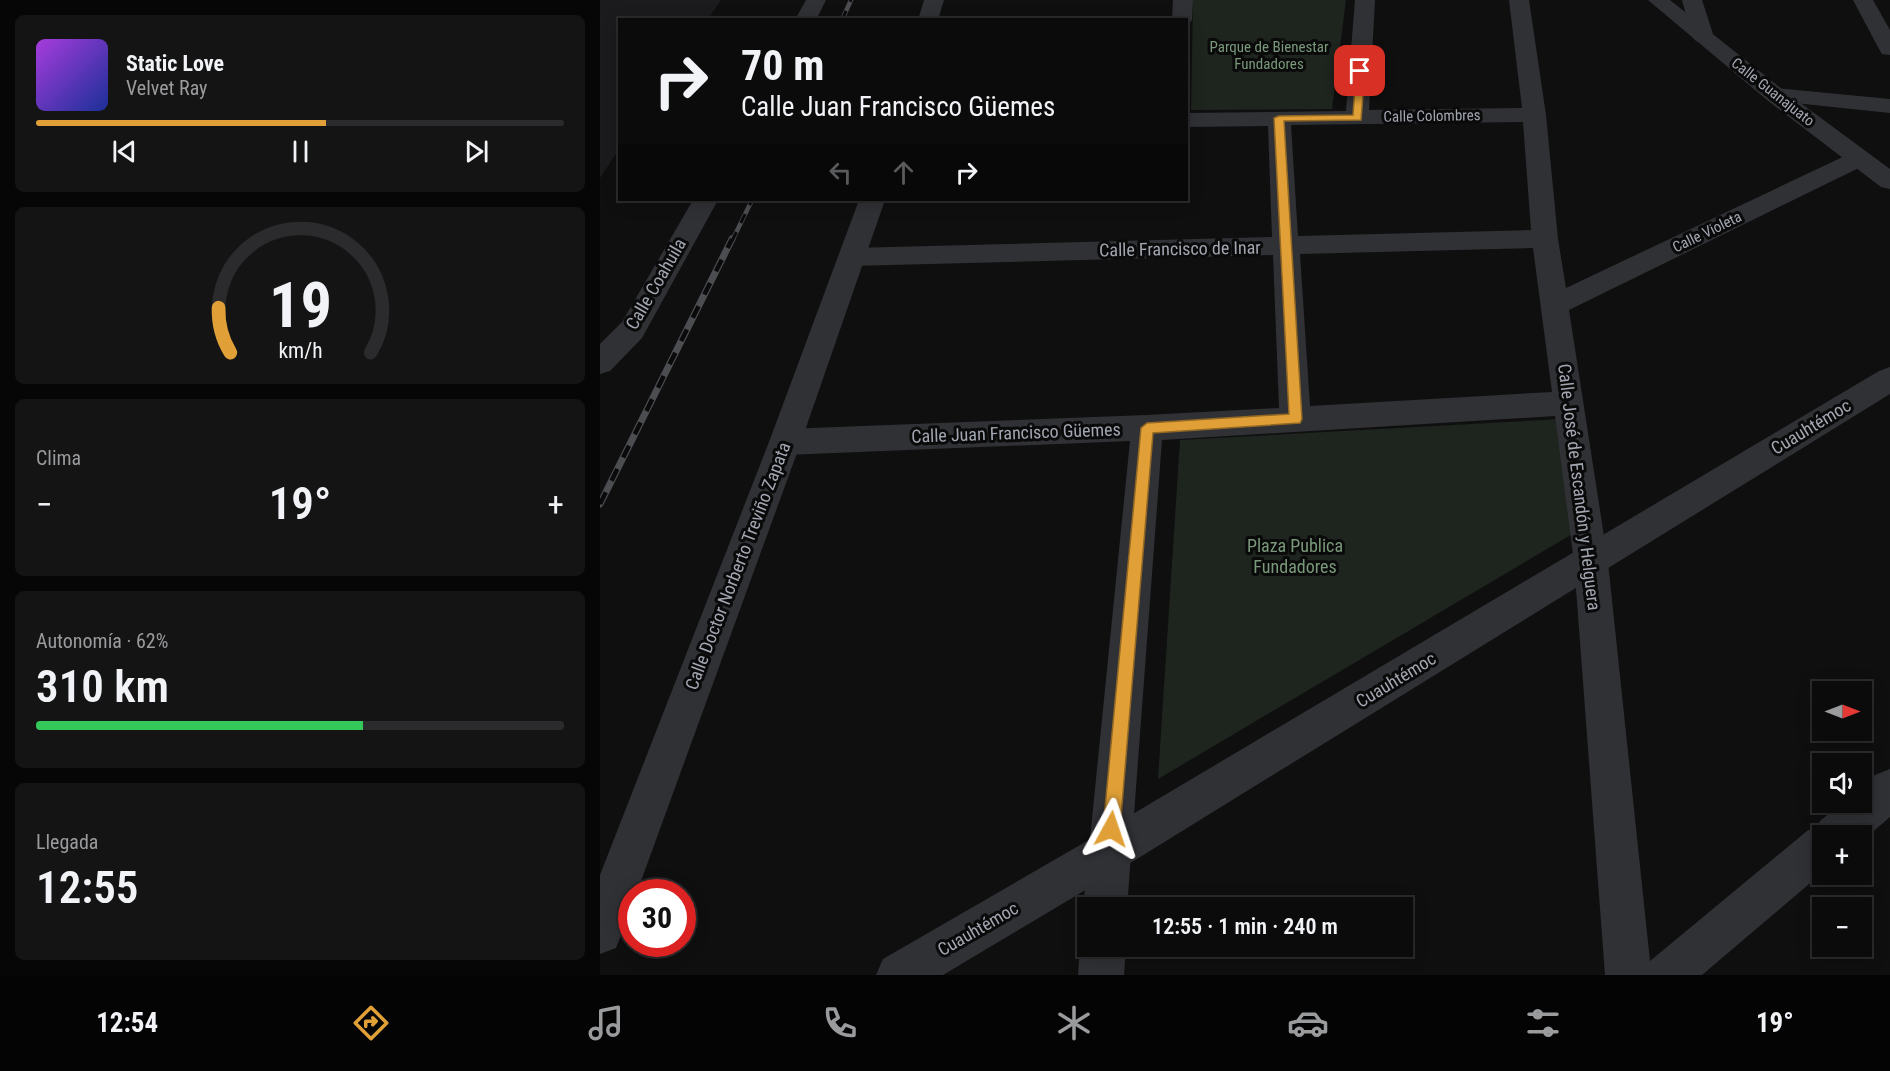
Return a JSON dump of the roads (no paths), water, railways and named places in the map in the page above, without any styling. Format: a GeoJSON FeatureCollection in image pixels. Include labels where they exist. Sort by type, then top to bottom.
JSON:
{"type":"FeatureCollection","features":[{"type":"Feature","properties":{"kind":"street"},"geometry":{"type":"LineString","coordinates":[[806,18],[816,0]]}},
{"type":"Feature","properties":{"kind":"street"},"geometry":{"type":"LineString","coordinates":[[928,18],[933,0]]}},
{"type":"Feature","properties":{"kind":"street"},"geometry":{"type":"LineString","coordinates":[[1182,18],[1183,0]]}},
{"type":"Feature","properties":{"kind":"street"},"geometry":{"type":"LineString","coordinates":[[1357,118],[1365,0]]}},
{"type":"Feature","properties":{"kind":"street","name":"Calle José de Escandón y Helguera"},"geometry":{"type":"LineString","coordinates":[[1519,0],[1534,115],[1545,239],[1591,562],[1628,975]]}},
{"type":"Feature","properties":{"kind":"street","name":"Calle Guanajuato"},"geometry":{"type":"LineString","coordinates":[[1658,0],[1775,95],[1890,181]]}},
{"type":"Feature","properties":{"kind":"street"},"geometry":{"type":"LineString","coordinates":[[1692,0],[1703,37]]}},
{"type":"Feature","properties":{"kind":"street"},"geometry":{"type":"LineString","coordinates":[[1863,0],[1890,49]]}},
{"type":"Feature","properties":{"kind":"street"},"geometry":{"type":"LineString","coordinates":[[1775,95],[1890,106]]}},
{"type":"Feature","properties":{"kind":"street","name":"Calle Colombres"},"geometry":{"type":"LineString","coordinates":[[1188,120],[1534,115]]}},
{"type":"Feature","properties":{"kind":"street"},"geometry":{"type":"LineString","coordinates":[[1279,118],[1295,419]]}},
{"type":"Feature","properties":{"kind":"street","name":"Calle Violeta"},"geometry":{"type":"LineString","coordinates":[[1555,305],[1858,159]]}},
{"type":"Feature","properties":{"kind":"street","name":"Calle Coahuila"},"geometry":{"type":"LineString","coordinates":[[600,363],[632,330],[704,201]]}},
{"type":"Feature","properties":{"kind":"street","name":"Calle Doctor Norberto Treviño Zapata"},"geometry":{"type":"LineString","coordinates":[[600,932],[873,201]]}},
{"type":"Feature","properties":{"kind":"street","name":"Calle Francisco de Inar"},"geometry":{"type":"LineString","coordinates":[[851,257],[1545,239]]}},
{"type":"Feature","properties":{"kind":"street","name":"Cuauhtémoc"},"geometry":{"type":"LineString","coordinates":[[898,975],[1109,852],[1890,379]]}},
{"type":"Feature","properties":{"kind":"street","name":"Calle Juan Francisco Güemes"},"geometry":{"type":"LineString","coordinates":[[784,442],[1147,428],[1570,403]]}},
{"type":"Feature","properties":{"kind":"street"},"geometry":{"type":"LineString","coordinates":[[1106,897],[1147,428]]}},
{"type":"Feature","properties":{"kind":"street"},"geometry":{"type":"LineString","coordinates":[[1848,825],[1890,790]]}},
{"type":"Feature","properties":{"kind":"street"},"geometry":{"type":"LineString","coordinates":[[1667,975],[1812,854]]}},
{"type":"Feature","properties":{"kind":"street"},"geometry":{"type":"LineString","coordinates":[[1101,975],[1102,957]]}},
{"type":"Feature","properties":{"kind":"railway"},"geometry":{"type":"LineString","coordinates":[[843,18],[851,0]]}},
{"type":"Feature","properties":{"kind":"railway"},"geometry":{"type":"LineString","coordinates":[[732,241],[752,201]]}},
{"type":"Feature","properties":{"kind":"railway"},"geometry":{"type":"LineString","coordinates":[[600,504],[732,239]]}},
{"type":"Feature","properties":{"kind":"park label","name":"Parque de Bienestar Fundadores"},"geometry":{"type":"Point","coordinates":[1269,56]}},
{"type":"Feature","properties":{"kind":"park label","name":"Plaza Publica Fundadores"},"geometry":{"type":"Point","coordinates":[1295,556]}}]}
